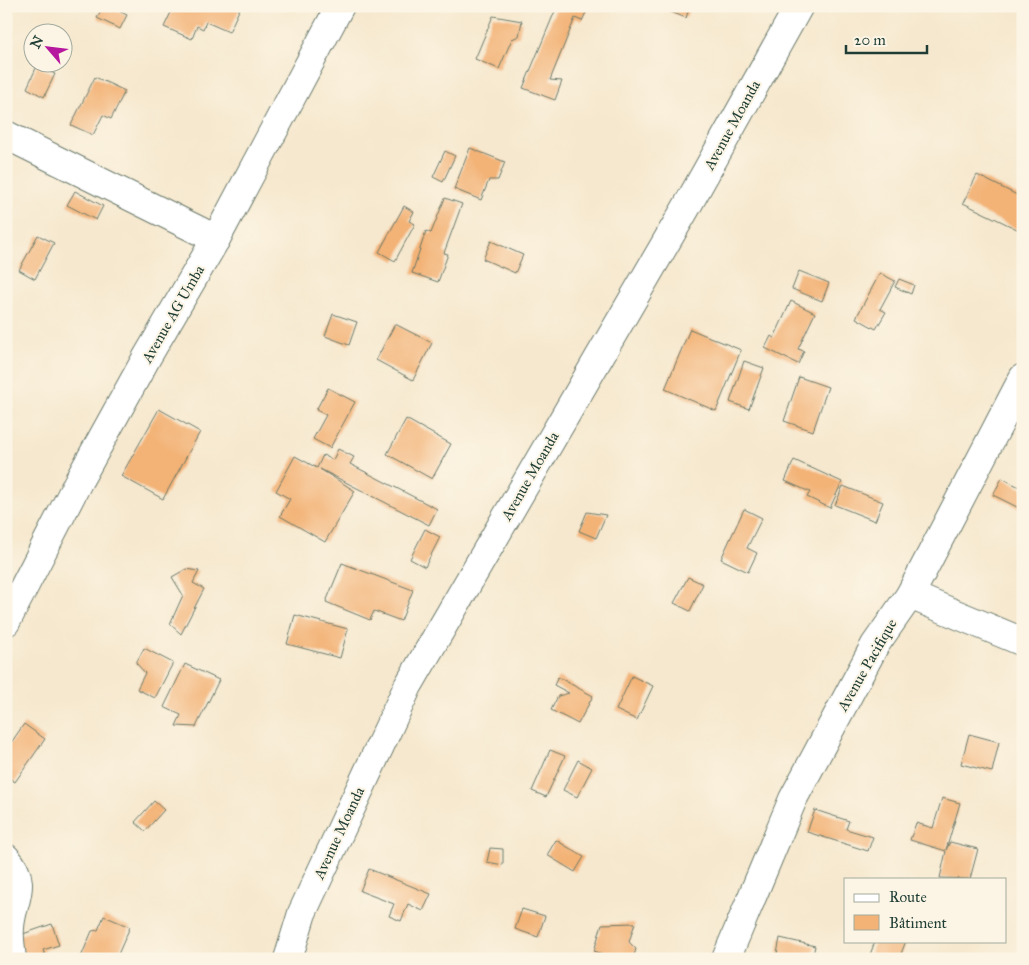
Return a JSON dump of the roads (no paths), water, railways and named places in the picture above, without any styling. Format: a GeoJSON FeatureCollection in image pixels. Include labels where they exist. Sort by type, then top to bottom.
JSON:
{"type":"FeatureCollection","features":[{"type":"Feature","properties":{"kind":"street","name":"Avenue AG Umba"},"geometry":{"type":"LineString","coordinates":[[6,622],[78,482],[147,357],[216,239],[340,6]]}},
{"type":"Feature","properties":{"kind":"street","name":"Avenue Moanda"},"geometry":{"type":"LineString","coordinates":[[288,959],[302,912],[408,686],[686,208],[799,6]]}},
{"type":"Feature","properties":{"kind":"street"},"geometry":{"type":"LineString","coordinates":[[6,135],[216,239]]}},
{"type":"Feature","properties":{"kind":"street","name":"Avenue Pacifique"},"geometry":{"type":"LineString","coordinates":[[726,959],[793,799],[875,645],[910,595],[1023,378]]}},
{"type":"Feature","properties":{"kind":"street"},"geometry":{"type":"LineString","coordinates":[[910,595],[1023,642]]}},
{"type":"Feature","properties":{"kind":"street"},"geometry":{"type":"LineString","coordinates":[[6,858],[20,887],[10,926],[12,959]]}}]}
